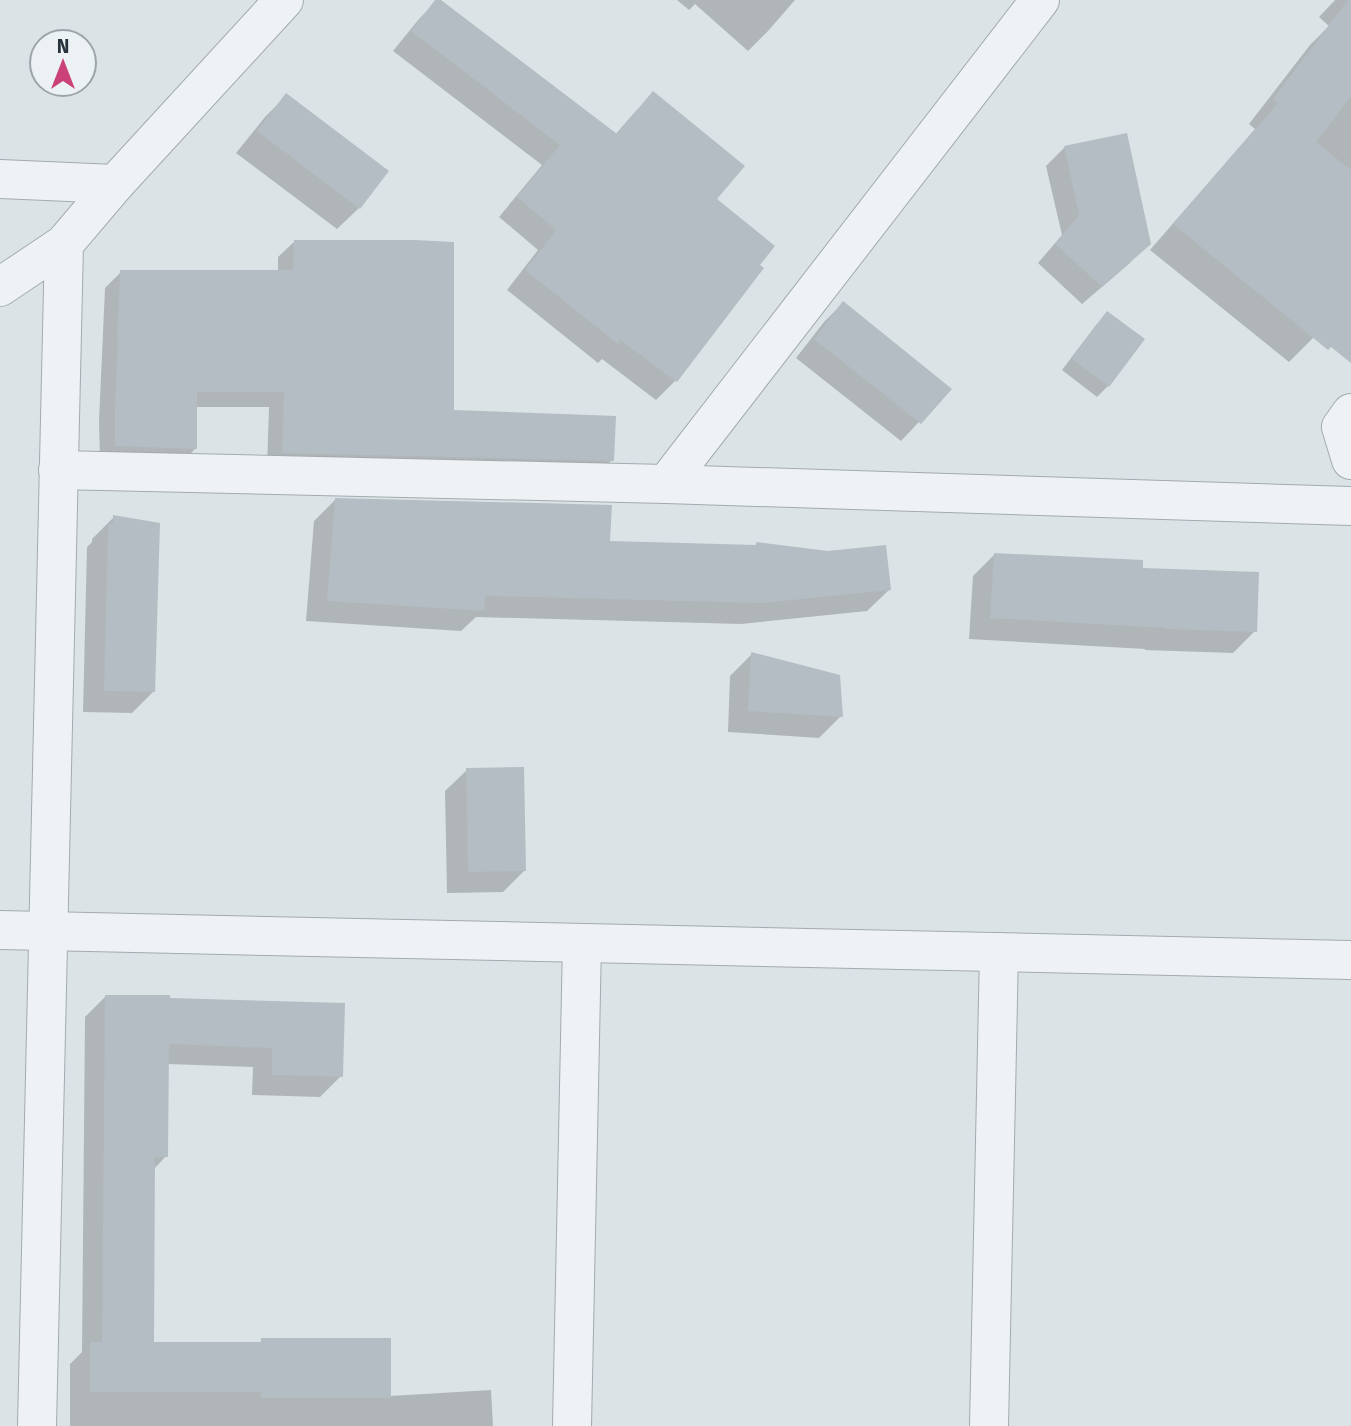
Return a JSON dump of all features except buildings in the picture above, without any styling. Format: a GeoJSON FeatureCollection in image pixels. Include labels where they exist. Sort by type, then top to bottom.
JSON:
{"type":"FeatureCollection","features":[{"type":"Feature","properties":{"kind":"street"},"geometry":{"type":"LineString","coordinates":[[0,287],[64,244],[115,184],[284,0]]}},
{"type":"Feature","properties":{"kind":"street"},"geometry":{"type":"LineString","coordinates":[[666,484],[1040,0]]}},
{"type":"Feature","properties":{"kind":"street"},"geometry":{"type":"LineString","coordinates":[[0,179],[115,184]]}},
{"type":"Feature","properties":{"kind":"street"},"geometry":{"type":"LineString","coordinates":[[37,1426],[64,244]]}},
{"type":"Feature","properties":{"kind":"street"},"geometry":{"type":"LineString","coordinates":[[1351,413],[1341,427],[1351,460]]}},
{"type":"Feature","properties":{"kind":"street"},"geometry":{"type":"LineString","coordinates":[[58,470],[666,484],[1351,506]]}},
{"type":"Feature","properties":{"kind":"street"},"geometry":{"type":"LineString","coordinates":[[0,930],[1351,960]]}},
{"type":"Feature","properties":{"kind":"street"},"geometry":{"type":"LineString","coordinates":[[572,1426],[582,943]]}},
{"type":"Feature","properties":{"kind":"street"},"geometry":{"type":"LineString","coordinates":[[989,1426],[999,952]]}}]}
